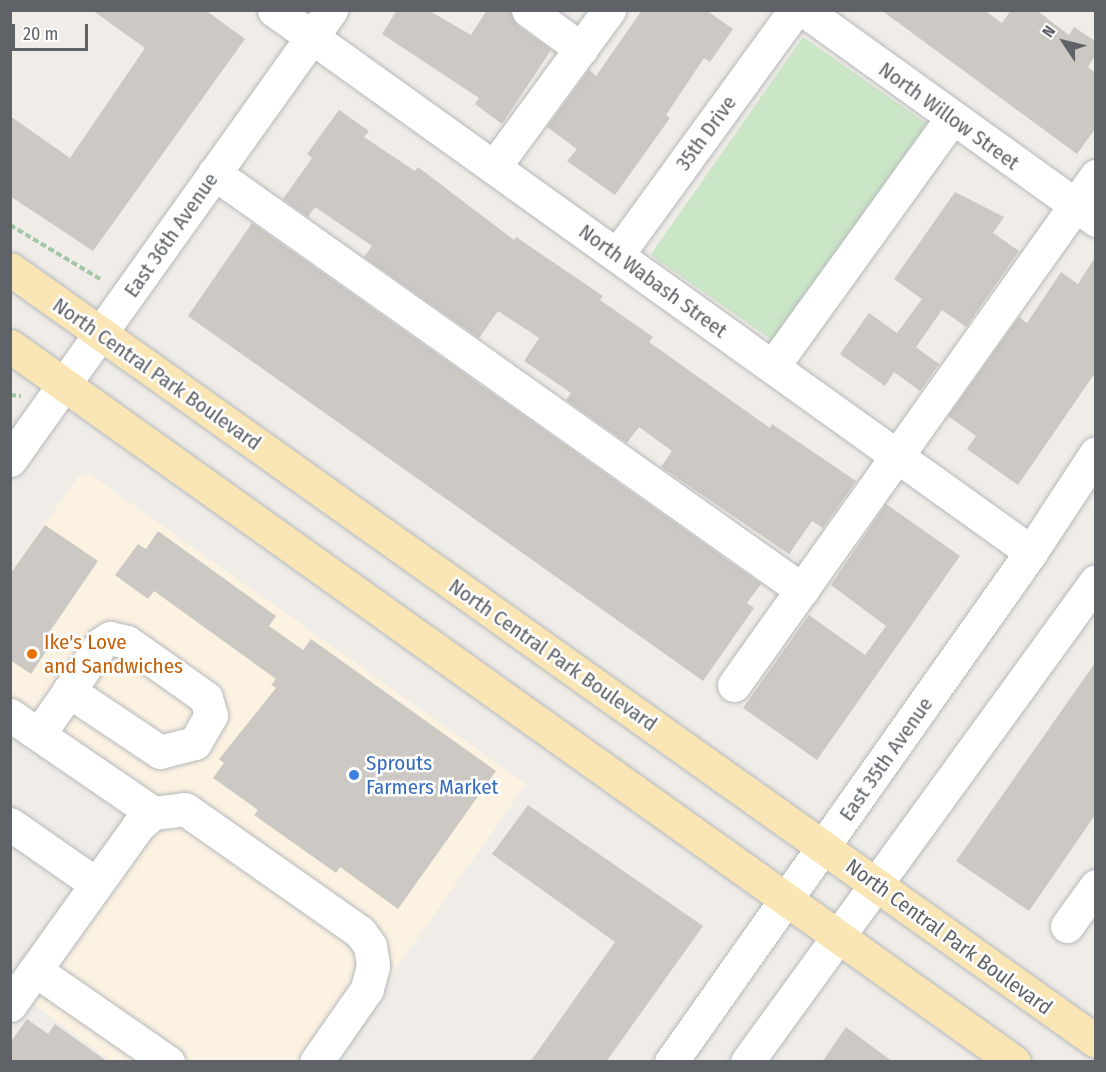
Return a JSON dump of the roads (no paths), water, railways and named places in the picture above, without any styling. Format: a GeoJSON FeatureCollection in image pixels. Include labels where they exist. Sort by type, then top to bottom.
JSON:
{"type":"FeatureCollection","features":[{"type":"Feature","properties":{"kind":"main road","name":"North Central Park Boulevard"},"geometry":{"type":"LineString","coordinates":[[10,269],[1095,1041]]}},
{"type":"Feature","properties":{"kind":"main road"},"geometry":{"type":"LineString","coordinates":[[10,346],[1014,1062]]}},
{"type":"Feature","properties":{"kind":"street","name":"North Wabash Street"},"geometry":{"type":"LineString","coordinates":[[274,10],[1032,552]]}},
{"type":"Feature","properties":{"kind":"street","name":"East 36th Avenue"},"geometry":{"type":"LineString","coordinates":[[10,460],[331,10]]}},
{"type":"Feature","properties":{"kind":"street"},"geometry":{"type":"LineString","coordinates":[[528,10],[581,49]]}},
{"type":"Feature","properties":{"kind":"street"},"geometry":{"type":"LineString","coordinates":[[494,167],[609,10]]}},
{"type":"Feature","properties":{"kind":"street","name":"35th Drive"},"geometry":{"type":"LineString","coordinates":[[617,255],[795,10]]}},
{"type":"Feature","properties":{"kind":"street","name":"North Willow Street"},"geometry":{"type":"LineString","coordinates":[[804,10],[951,119],[1085,213]]}},
{"type":"Feature","properties":{"kind":"street"},"geometry":{"type":"LineString","coordinates":[[772,366],[951,119]]}},
{"type":"Feature","properties":{"kind":"street"},"geometry":{"type":"LineString","coordinates":[[214,173],[802,590]]}},
{"type":"Feature","properties":{"kind":"street"},"geometry":{"type":"LineString","coordinates":[[734,685],[897,455],[1085,213],[1095,176]]}},
{"type":"Feature","properties":{"kind":"street","name":"East 35th Avenue"},"geometry":{"type":"LineString","coordinates":[[671,1062],[1032,552],[1095,453]]}},
{"type":"Feature","properties":{"kind":"street"},"geometry":{"type":"LineString","coordinates":[[747,1062],[837,936],[878,885],[1093,590]]}},
{"type":"Feature","properties":{"kind":"street"},"geometry":{"type":"LineString","coordinates":[[39,734],[69,691]]}},
{"type":"Feature","properties":{"kind":"street"},"geometry":{"type":"LineString","coordinates":[[10,715],[153,813],[185,809],[352,927],[370,945],[373,966],[367,989],[316,1062]]}},
{"type":"Feature","properties":{"kind":"street"},"geometry":{"type":"LineString","coordinates":[[11,1002],[96,884],[153,813]]}},
{"type":"Feature","properties":{"kind":"street"},"geometry":{"type":"LineString","coordinates":[[10,824],[96,884]]}},
{"type":"Feature","properties":{"kind":"street"},"geometry":{"type":"LineString","coordinates":[[1067,926],[1095,886]]}},
{"type":"Feature","properties":{"kind":"street"},"geometry":{"type":"LineString","coordinates":[[35,970],[168,1062]]}},
{"type":"Feature","properties":{"kind":"place","name":"Ike's Love and Sandwiches"},"geometry":{"type":"Point","coordinates":[32,654]}},
{"type":"Feature","properties":{"kind":"place","name":"Sprouts Farmers Market"},"geometry":{"type":"Point","coordinates":[354,775]}}]}
